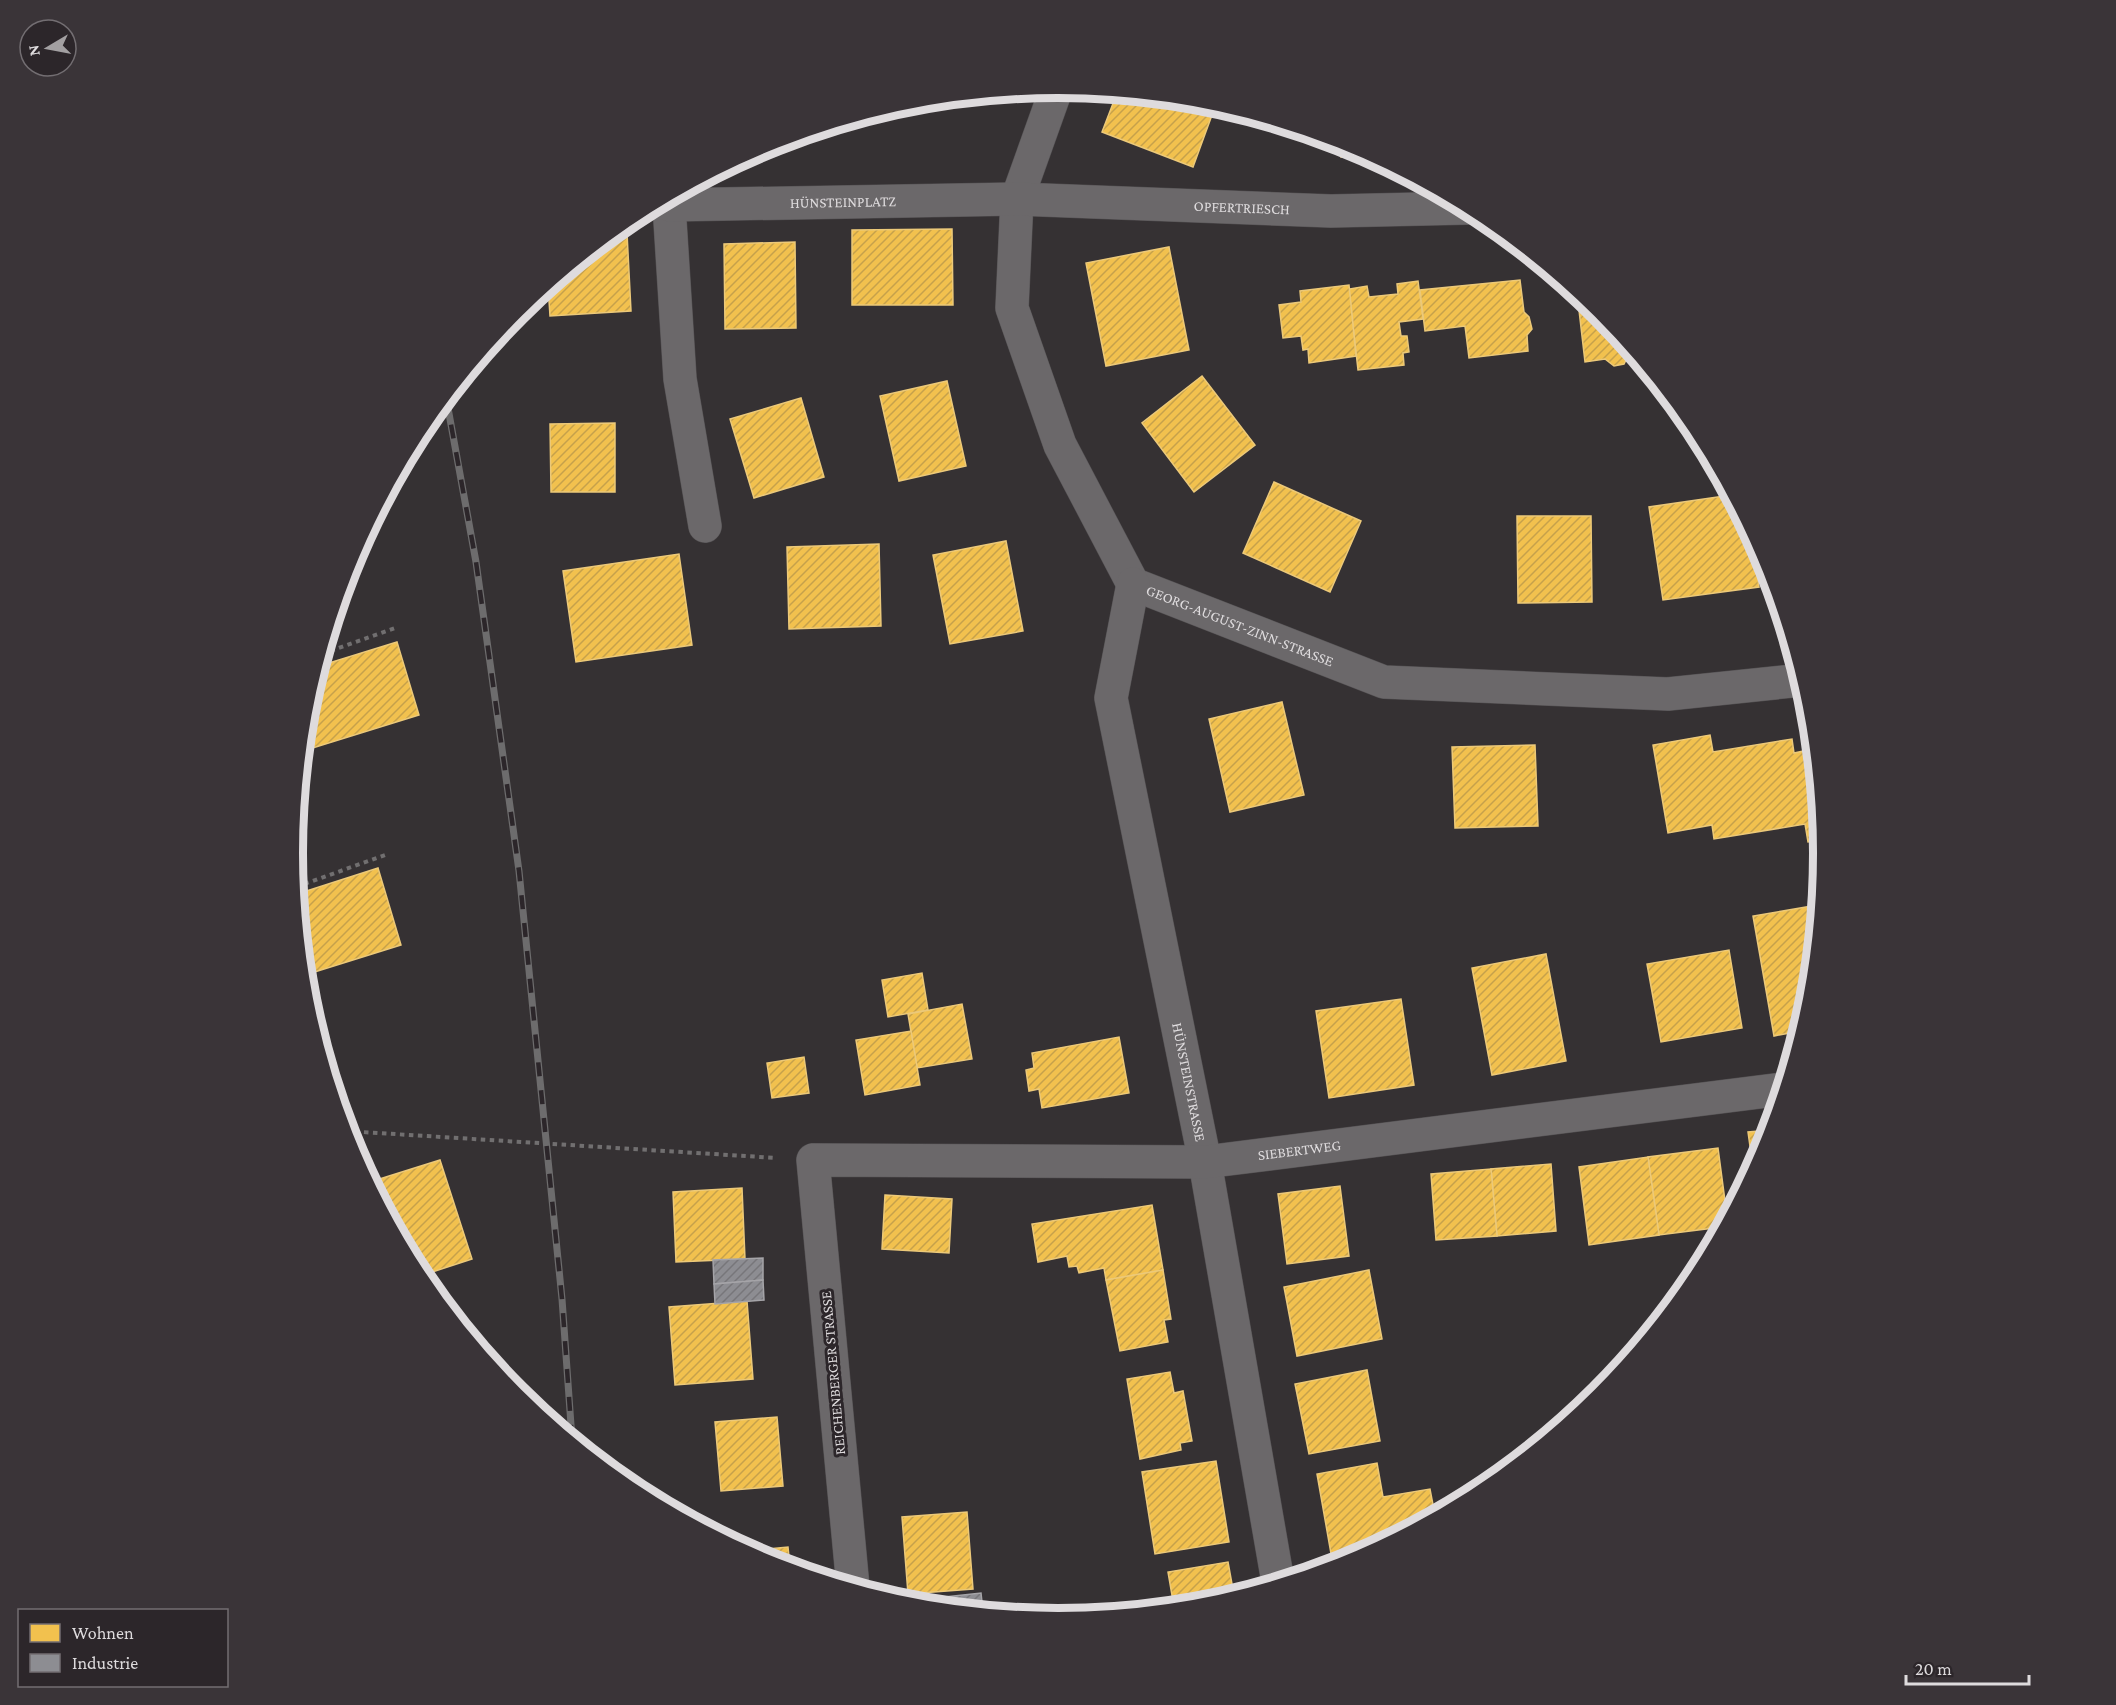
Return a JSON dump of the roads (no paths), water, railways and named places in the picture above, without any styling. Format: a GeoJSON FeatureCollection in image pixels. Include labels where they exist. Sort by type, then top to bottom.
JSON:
{"type":"FeatureCollection","features":[{"type":"Feature","properties":{"kind":"street","name":"GEORG-AUGUST-ZINN-STRASSE"},"geometry":{"type":"LineString","coordinates":[[1053,98],[1017,199],[1012,308],[1060,445],[1133,584],[1384,682],[1668,694],[1792,681]]}},
{"type":"Feature","properties":{"kind":"street","name":"HÜNSTEINPLATZ"},"geometry":{"type":"LineString","coordinates":[[679,200],[1017,199]]}},
{"type":"Feature","properties":{"kind":"street","name":"OPFERTRIESCH"},"geometry":{"type":"LineString","coordinates":[[1017,199],[1331,211],[1451,208]]}},
{"type":"Feature","properties":{"kind":"street","name":"HÜNSTEINPLATZ"},"geometry":{"type":"LineString","coordinates":[[671,205],[680,379],[705,526]]}},
{"type":"Feature","properties":{"kind":"street","name":"HÜNSTEINSTRASSE"},"geometry":{"type":"LineString","coordinates":[[1133,584],[1111,698],[1205,1162],[1277,1575]]}},
{"type":"Feature","properties":{"kind":"street","name":"SIEBERTWEG"},"geometry":{"type":"LineString","coordinates":[[813,1160],[1205,1162],[1775,1090]]}},
{"type":"Feature","properties":{"kind":"street","name":"REICHENBERGER STRASSE"},"geometry":{"type":"LineString","coordinates":[[813,1160],[852,1579]]}},
{"type":"Feature","properties":{"kind":"railway"},"geometry":{"type":"LineString","coordinates":[[448,408],[476,562],[519,871],[562,1299],[571,1429]]}}]}
